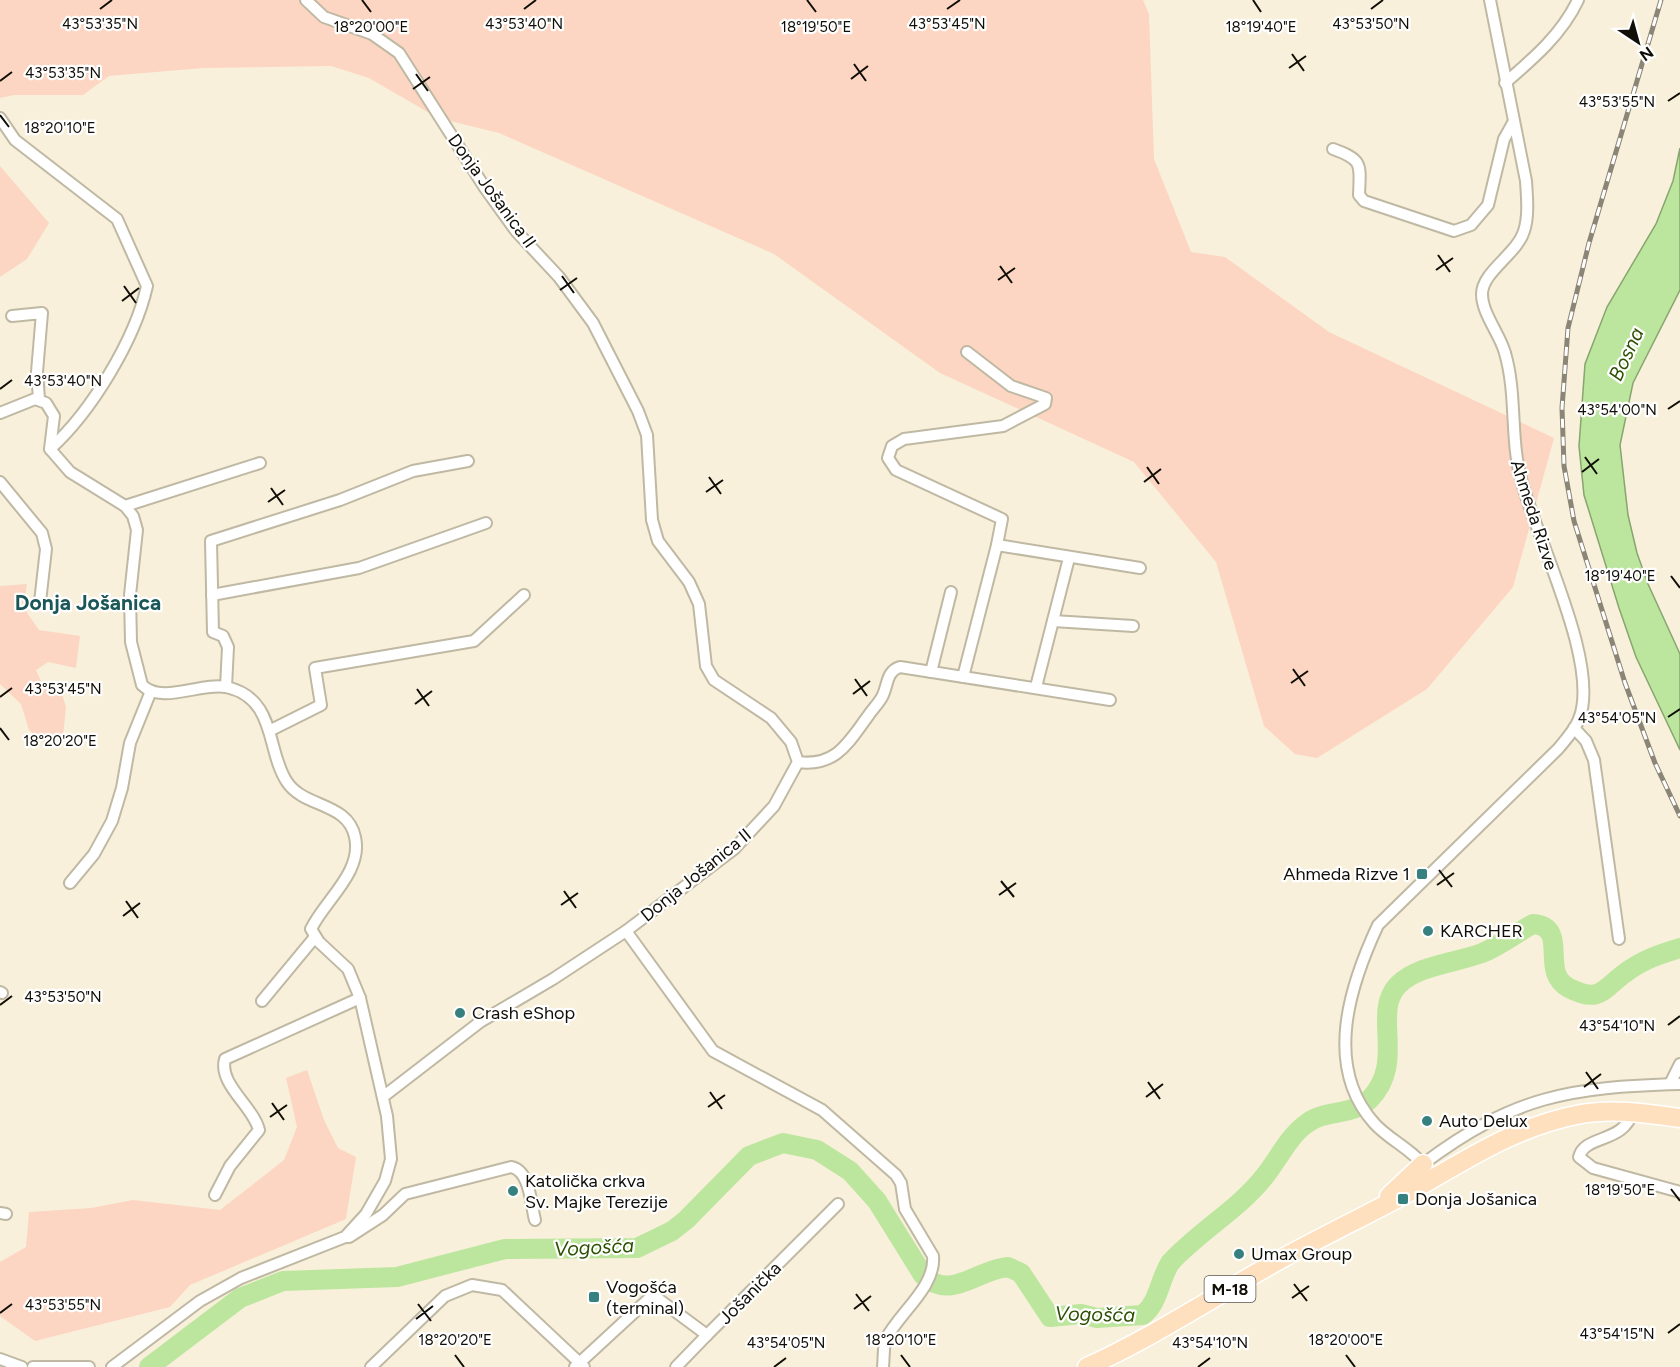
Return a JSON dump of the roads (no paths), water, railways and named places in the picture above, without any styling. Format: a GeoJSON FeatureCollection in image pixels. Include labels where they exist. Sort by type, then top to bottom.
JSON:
{"type":"FeatureCollection","features":[{"type":"Feature","properties":{"kind":"main road"},"geometry":{"type":"LineString","coordinates":[[1427,1172],[1536,1126],[1577,1115],[1633,1111],[1680,1118]]}},
{"type":"Feature","properties":{"kind":"main road","name":"M-18"},"geometry":{"type":"LineString","coordinates":[[1087,1367],[1155,1334],[1273,1263],[1372,1211],[1427,1172]]}},
{"type":"Feature","properties":{"kind":"street","name":"Donja Jošanica II"},"geometry":{"type":"LineString","coordinates":[[306,0],[324,17],[372,34],[399,53],[485,188],[516,231],[559,277],[593,323],[639,411],[647,435],[652,520],[658,541],[689,582],[699,604],[706,666],[714,680],[771,718],[791,742],[798,762],[783,792],[761,822],[734,849],[626,931],[553,979],[480,1022],[384,1096]]}},
{"type":"Feature","properties":{"kind":"street","name":"Ahmeda Rizve"},"geometry":{"type":"LineString","coordinates":[[1427,1172],[1367,1115],[1357,1098],[1345,1060],[1346,1028],[1362,959],[1378,925],[1524,784],[1574,728],[1584,698],[1584,680],[1577,645],[1521,482],[1514,452],[1505,354],[1482,294],[1485,280],[1513,250],[1524,232],[1527,207],[1526,182],[1490,0]]}},
{"type":"Feature","properties":{"kind":"street"},"geometry":{"type":"LineString","coordinates":[[1505,83],[1547,45],[1564,25],[1578,0]]}},
{"type":"Feature","properties":{"kind":"street"},"geometry":{"type":"LineString","coordinates":[[0,118],[15,140],[117,219],[147,286],[133,332],[95,396],[50,448]]}},
{"type":"Feature","properties":{"kind":"street"},"geometry":{"type":"LineString","coordinates":[[1333,148],[1353,156],[1360,165],[1362,176],[1359,195],[1364,201],[1454,231],[1471,225],[1488,205],[1504,139],[1513,123]]}},
{"type":"Feature","properties":{"kind":"street"},"geometry":{"type":"LineString","coordinates":[[12,316],[42,313],[37,372],[39,399]]}},
{"type":"Feature","properties":{"kind":"street"},"geometry":{"type":"LineString","coordinates":[[963,677],[998,545],[1002,519],[896,470],[888,458],[892,446],[904,439],[1003,426],[1045,404],[1046,398],[1011,386],[967,352]]}},
{"type":"Feature","properties":{"kind":"street"},"geometry":{"type":"LineString","coordinates":[[39,399],[51,407],[54,416],[50,448],[70,472],[125,506],[133,516],[137,530],[130,595],[131,642],[142,685],[157,692],[226,687],[249,698],[271,730],[276,755],[285,779],[292,789],[345,817],[356,838],[353,862],[346,877],[317,915],[311,929],[315,937],[348,969],[360,998],[384,1096],[391,1159],[385,1181],[366,1215],[345,1237]]}},
{"type":"Feature","properties":{"kind":"street"},"geometry":{"type":"LineString","coordinates":[[0,413],[39,399]]}},
{"type":"Feature","properties":{"kind":"street"},"geometry":{"type":"LineString","coordinates":[[226,687],[228,647],[223,636],[213,632],[211,541],[340,500],[412,471],[468,461]]}},
{"type":"Feature","properties":{"kind":"street"},"geometry":{"type":"LineString","coordinates":[[125,506],[260,463]]}},
{"type":"Feature","properties":{"kind":"street"},"geometry":{"type":"LineString","coordinates":[[0,482],[42,533],[46,549],[40,602]]}},
{"type":"Feature","properties":{"kind":"street"},"geometry":{"type":"LineString","coordinates":[[212,595],[359,568],[486,523]]}},
{"type":"Feature","properties":{"kind":"street"},"geometry":{"type":"LineString","coordinates":[[998,545],[1140,568]]}},
{"type":"Feature","properties":{"kind":"street"},"geometry":{"type":"LineString","coordinates":[[1036,687],[1069,558]]}},
{"type":"Feature","properties":{"kind":"street"},"geometry":{"type":"LineString","coordinates":[[931,672],[951,592]]}},
{"type":"Feature","properties":{"kind":"street"},"geometry":{"type":"LineString","coordinates":[[271,730],[321,705],[315,668],[474,641],[524,595]]}},
{"type":"Feature","properties":{"kind":"street"},"geometry":{"type":"LineString","coordinates":[[1053,621],[1133,626]]}},
{"type":"Feature","properties":{"kind":"street"},"geometry":{"type":"LineString","coordinates":[[798,762],[806,763],[834,756],[850,743],[882,698],[890,675],[900,667],[1110,699]]}},
{"type":"Feature","properties":{"kind":"street"},"geometry":{"type":"LineString","coordinates":[[70,883],[94,854],[111,821],[122,788],[130,742],[157,692]]}},
{"type":"Feature","properties":{"kind":"street"},"geometry":{"type":"LineString","coordinates":[[1574,728],[1586,741],[1594,760],[1619,939]]}},
{"type":"Feature","properties":{"kind":"street"},"geometry":{"type":"LineString","coordinates":[[626,931],[712,1051],[822,1110],[896,1175],[901,1183],[905,1209],[933,1256],[933,1270],[924,1287],[900,1315],[885,1342],[883,1367]]}},
{"type":"Feature","properties":{"kind":"street"},"geometry":{"type":"LineString","coordinates":[[262,1001],[315,937]]}},
{"type":"Feature","properties":{"kind":"street"},"geometry":{"type":"LineString","coordinates":[[215,1195],[230,1166],[259,1130],[254,1117],[225,1075],[225,1059],[360,998]]}},
{"type":"Feature","properties":{"kind":"street"},"geometry":{"type":"LineString","coordinates":[[1427,1172],[1480,1125],[1498,1115],[1540,1099],[1592,1089],[1675,1084],[1680,1064]]}},
{"type":"Feature","properties":{"kind":"street"},"geometry":{"type":"LineString","coordinates":[[1633,1111],[1630,1123],[1619,1133],[1592,1143],[1582,1150],[1579,1156],[1593,1168],[1680,1192]]}},
{"type":"Feature","properties":{"kind":"street"},"geometry":{"type":"LineString","coordinates":[[112,1367],[201,1301],[231,1284],[362,1230],[405,1194],[512,1167],[517,1168],[524,1176],[535,1220]]}},
{"type":"Feature","properties":{"kind":"street","name":"Jošanička"},"geometry":{"type":"LineString","coordinates":[[580,1366],[652,1295],[707,1335],[838,1204]]}},
{"type":"Feature","properties":{"kind":"street"},"geometry":{"type":"LineString","coordinates":[[370,1367],[445,1296],[472,1285],[502,1290],[580,1366]]}},
{"type":"Feature","properties":{"kind":"street"},"geometry":{"type":"LineString","coordinates":[[676,1367],[707,1335]]}},
{"type":"Feature","properties":{"kind":"street"},"geometry":{"type":"LineString","coordinates":[[0,1359],[22,1367]]}},
{"type":"Feature","properties":{"kind":"street"},"geometry":{"type":"LineString","coordinates":[[33,1367],[89,1367]]}},
{"type":"Feature","properties":{"kind":"water","name":"Bosna"},"geometry":{"type":"Polygon","coordinates":[[[1680,148],[1680,290],[1633,383],[1620,445],[1628,515],[1637,553],[1648,584],[1680,654],[1680,750],[1636,657],[1619,608],[1584,495],[1579,446],[1585,364],[1607,307],[1656,224],[1673,181],[1680,148]]]}},
{"type":"Feature","properties":{"kind":"waterway","name":"Vogošća"},"geometry":{"type":"LineString","coordinates":[[149,1367],[240,1298],[283,1281],[397,1277],[505,1249],[637,1248],[672,1231],[686,1220],[749,1156],[783,1143],[817,1150],[850,1171],[877,1201],[923,1275],[933,1282],[954,1285],[1008,1267],[1021,1273],[1050,1317],[1081,1314],[1097,1318],[1143,1315],[1156,1298],[1170,1263],[1254,1189],[1300,1129],[1313,1119],[1362,1105],[1380,1086],[1386,1070],[1388,1055],[1387,1010],[1391,996],[1406,978],[1427,969],[1482,953],[1533,924],[1544,927],[1550,933],[1556,972],[1560,981],[1569,988],[1588,995],[1595,995],[1606,989],[1631,968],[1658,955],[1680,948]]}},
{"type":"Feature","properties":{"kind":"railway"},"geometry":{"type":"LineString","coordinates":[[1661,0],[1589,243],[1568,328],[1562,408],[1564,466],[1574,521],[1625,683],[1655,763],[1680,816]]}},
{"type":"Feature","properties":{"kind":"place","name":"Ahmeda Rizve 1"},"geometry":{"type":"Point","coordinates":[1422,874]}},
{"type":"Feature","properties":{"kind":"place","name":"KARCHER"},"geometry":{"type":"Point","coordinates":[1428,931]}},
{"type":"Feature","properties":{"kind":"place","name":"Crash eShop"},"geometry":{"type":"Point","coordinates":[460,1013]}},
{"type":"Feature","properties":{"kind":"place","name":"Auto Delux"},"geometry":{"type":"Point","coordinates":[1427,1121]}},
{"type":"Feature","properties":{"kind":"place","name":"Katolička crkva Sv. Majke Terezije"},"geometry":{"type":"Point","coordinates":[513,1191]}},
{"type":"Feature","properties":{"kind":"place","name":"Donja Jošanica"},"geometry":{"type":"Point","coordinates":[1403,1199]}},
{"type":"Feature","properties":{"kind":"place","name":"Umax Group"},"geometry":{"type":"Point","coordinates":[1239,1254]}},
{"type":"Feature","properties":{"kind":"place","name":"Vogošća (terminal)"},"geometry":{"type":"Point","coordinates":[594,1297]}},
{"type":"Feature","properties":{"kind":"district","name":"Donja Jošanica"},"geometry":{"type":"Point","coordinates":[88,602]}}]}
